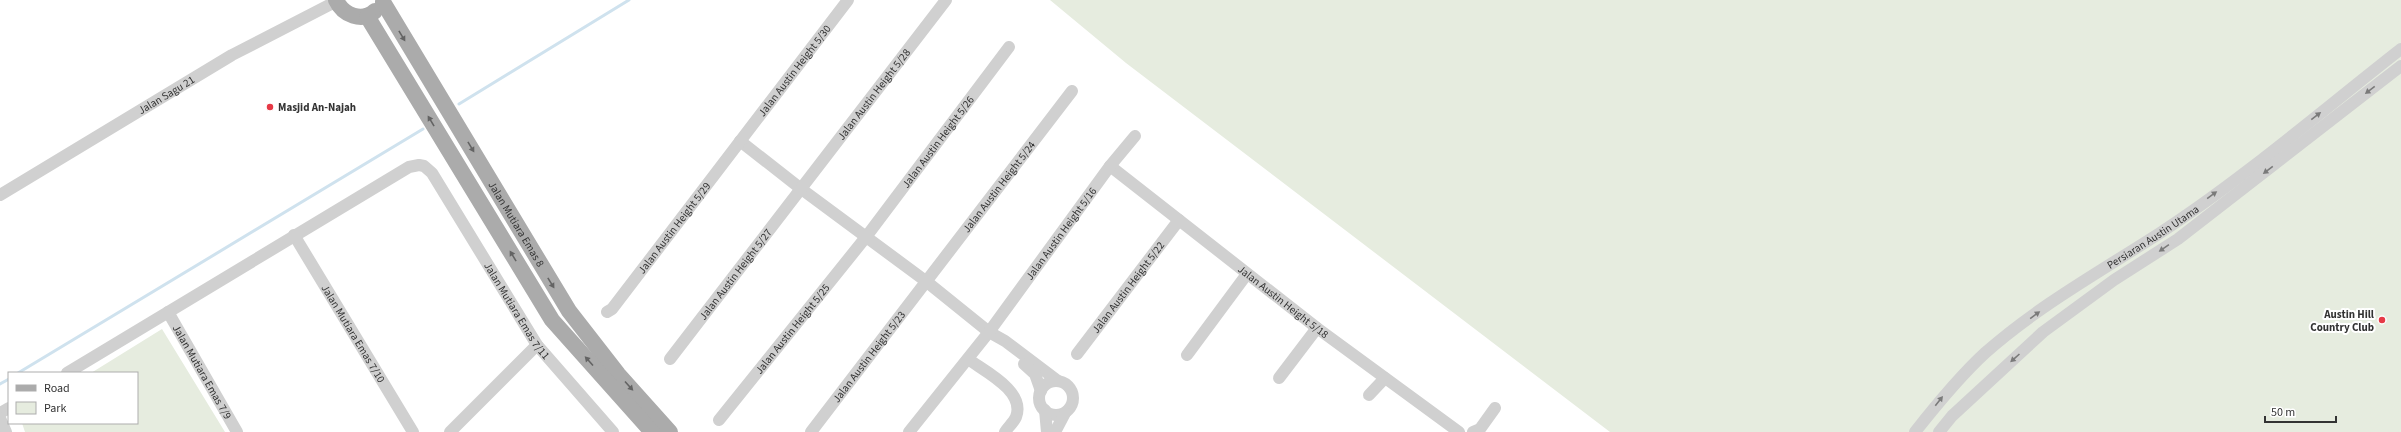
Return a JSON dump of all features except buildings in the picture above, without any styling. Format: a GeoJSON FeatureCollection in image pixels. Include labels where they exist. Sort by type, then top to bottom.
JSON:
{"type":"FeatureCollection","features":[{"type":"Feature","properties":{"kind":"main road"},"geometry":{"type":"LineString","coordinates":[[336,1],[346,13],[352,16],[367,16],[373,13],[383,1]]}},
{"type":"Feature","properties":{"kind":"main road","name":"Jalan Mutiara Emas 8"},"geometry":{"type":"LineString","coordinates":[[383,1],[569,312],[618,374],[670,432]]}},
{"type":"Feature","properties":{"kind":"main road","name":"Jalan Mutiara Emas 8"},"geometry":{"type":"LineString","coordinates":[[367,16],[552,320],[652,432]]}},
{"type":"Feature","properties":{"kind":"street","name":"Jalan Austin Height 5/30"},"geometry":{"type":"LineString","coordinates":[[740,141],[848,0]]}},
{"type":"Feature","properties":{"kind":"street","name":"Jalan Austin Height 5/28"},"geometry":{"type":"LineString","coordinates":[[800,188],[946,0]]}},
{"type":"Feature","properties":{"kind":"street","name":"Jalan Sagu 21"},"geometry":{"type":"LineString","coordinates":[[0,195],[232,55],[336,1]]}},
{"type":"Feature","properties":{"kind":"street","name":"Jalan Austin Height 5/26"},"geometry":{"type":"LineString","coordinates":[[866,236],[1009,46]]}},
{"type":"Feature","properties":{"kind":"street","name":"Persiaran Austin Utama"},"geometry":{"type":"LineString","coordinates":[[1914,432],[1947,391],[1986,353],[2083,280],[2160,233],[2244,172],[2401,49]]}},
{"type":"Feature","properties":{"kind":"street","name":"Persiaran Austin Utama"},"geometry":{"type":"LineString","coordinates":[[1939,432],[1952,416],[2044,332],[2114,280],[2178,239],[2401,66]]}},
{"type":"Feature","properties":{"kind":"street","name":"Jalan Austin Height 5/24"},"geometry":{"type":"LineString","coordinates":[[927,282],[1072,91]]}},
{"type":"Feature","properties":{"kind":"street","name":"Jalan Austin Height 5/16"},"geometry":{"type":"LineString","coordinates":[[909,432],[968,359],[993,335],[1110,166],[1135,136]]}},
{"type":"Feature","properties":{"kind":"street"},"geometry":{"type":"LineString","coordinates":[[740,141],[800,188],[927,282],[993,335],[1002,346],[1035,374],[1041,391],[1040,401],[1045,410],[1047,432]]}},
{"type":"Feature","properties":{"kind":"street","name":"Jalan Austin Height 5/29"},"geometry":{"type":"LineString","coordinates":[[607,312],[612,309],[740,141]]}},
{"type":"Feature","properties":{"kind":"street","name":"Jalan Mutiara Emas 7/11"},"geometry":{"type":"LineString","coordinates":[[69,372],[294,235],[413,165],[424,166],[435,178],[537,346],[613,432]]}},
{"type":"Feature","properties":{"kind":"street","name":"Jalan Austin Height 5/18"},"geometry":{"type":"LineString","coordinates":[[1110,166],[1317,328],[1459,432]]}},
{"type":"Feature","properties":{"kind":"street","name":"Jalan Austin Height 5/27"},"geometry":{"type":"LineString","coordinates":[[670,359],[800,188]]}},
{"type":"Feature","properties":{"kind":"street","name":"Jalan Austin Height 5/22"},"geometry":{"type":"LineString","coordinates":[[1078,354],[1179,220]]}},
{"type":"Feature","properties":{"kind":"street","name":"Jalan Mutiara Emas 7/10"},"geometry":{"type":"LineString","coordinates":[[294,235],[413,432]]}},
{"type":"Feature","properties":{"kind":"street","name":"Jalan Austin Height 5/25"},"geometry":{"type":"LineString","coordinates":[[719,420],[866,236]]}},
{"type":"Feature","properties":{"kind":"street"},"geometry":{"type":"LineString","coordinates":[[1187,355],[1247,274]]}},
{"type":"Feature","properties":{"kind":"street","name":"Jalan Austin Height 5/23"},"geometry":{"type":"LineString","coordinates":[[811,432],[927,282]]}},
{"type":"Feature","properties":{"kind":"street","name":"Jalan Mutiara Emas 7/9"},"geometry":{"type":"LineString","coordinates":[[168,312],[237,432]]}},
{"type":"Feature","properties":{"kind":"street"},"geometry":{"type":"LineString","coordinates":[[1279,378],[1317,328]]}},
{"type":"Feature","properties":{"kind":"street"},"geometry":{"type":"LineString","coordinates":[[993,335],[1005,341],[1058,381],[1068,385],[1073,394],[1072,405],[1065,412],[1055,432]]}},
{"type":"Feature","properties":{"kind":"street"},"geometry":{"type":"LineString","coordinates":[[450,432],[537,346]]}},
{"type":"Feature","properties":{"kind":"street"},"geometry":{"type":"LineString","coordinates":[[968,359],[1005,386],[1016,401],[1018,410],[1016,418],[1005,432]]}},
{"type":"Feature","properties":{"kind":"street"},"geometry":{"type":"LineString","coordinates":[[1370,395],[1385,378]]}},
{"type":"Feature","properties":{"kind":"street"},"geometry":{"type":"LineString","coordinates":[[1041,391],[1048,383],[1058,381]]}},
{"type":"Feature","properties":{"kind":"street"},"geometry":{"type":"LineString","coordinates":[[1474,432],[1480,429],[1495,408]]}},
{"type":"Feature","properties":{"kind":"street"},"geometry":{"type":"LineString","coordinates":[[1045,410],[1055,415],[1065,412]]}},
{"type":"Feature","properties":{"kind":"street"},"geometry":{"type":"LineString","coordinates":[[0,418],[6,432]]}},
{"type":"Feature","properties":{"kind":"green space"},"geometry":{"type":"Polygon","coordinates":[[[1050,0],[2401,0],[2401,432],[1610,432],[1126,63],[1050,0]]]}},
{"type":"Feature","properties":{"kind":"green space"},"geometry":{"type":"Polygon","coordinates":[[[162,329],[225,432],[25,432],[22,424],[138,424],[138,372],[93,372],[162,329]]]}},
{"type":"Feature","properties":{"kind":"waterway"},"geometry":{"type":"LineString","coordinates":[[459,104],[629,0]]}},
{"type":"Feature","properties":{"kind":"waterway"},"geometry":{"type":"LineString","coordinates":[[20,372],[423,129]]}},
{"type":"Feature","properties":{"kind":"waterway"},"geometry":{"type":"LineString","coordinates":[[0,384],[8,380]]}},
{"type":"Feature","properties":{"kind":"place","name":"Masjid An-Najah"},"geometry":{"type":"Point","coordinates":[270,107]}},
{"type":"Feature","properties":{"kind":"place","name":"Austin Hill Country Club"},"geometry":{"type":"Point","coordinates":[2382,320]}}]}
